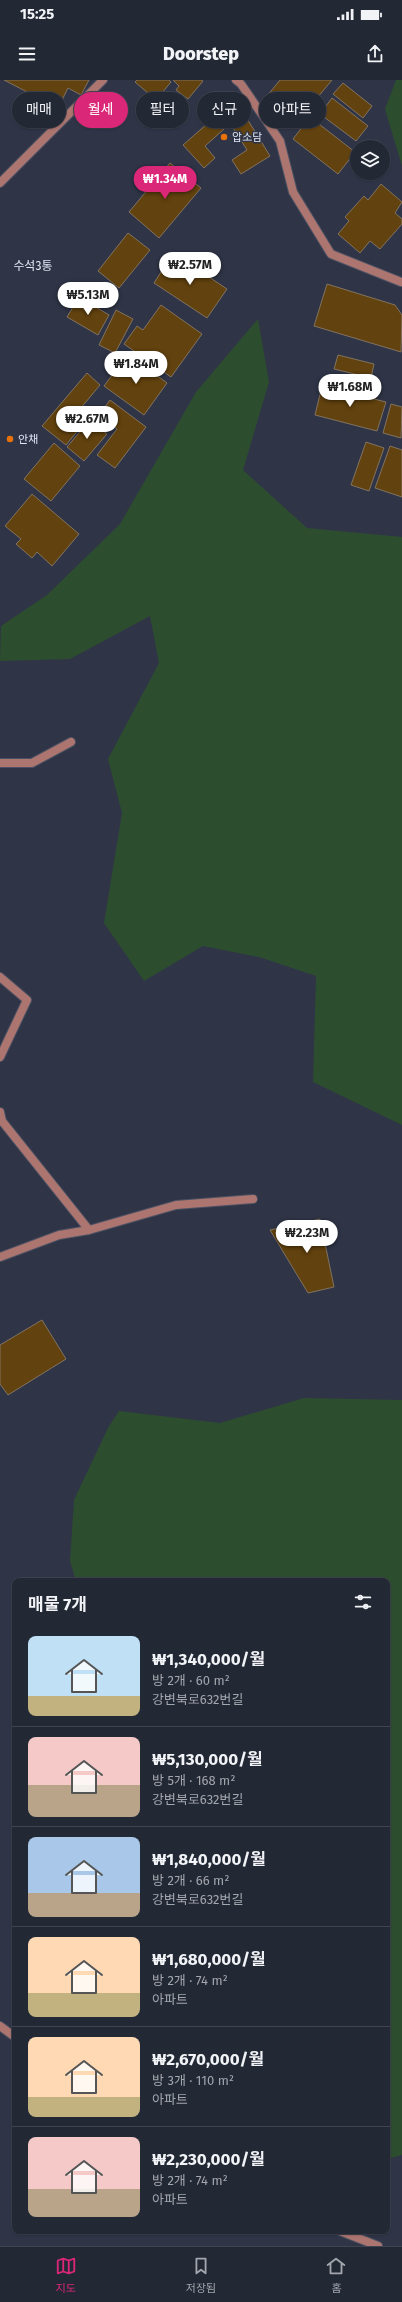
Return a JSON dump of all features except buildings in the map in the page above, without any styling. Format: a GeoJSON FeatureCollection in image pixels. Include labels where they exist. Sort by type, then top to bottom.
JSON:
{"type":"FeatureCollection","features":[{"type":"Feature","properties":{"kind":"street"},"geometry":{"type":"LineString","coordinates":[[0,182],[103,80]]}},
{"type":"Feature","properties":{"kind":"street"},"geometry":{"type":"LineString","coordinates":[[236,80],[241,84],[280,141],[293,192],[331,254],[401,282]]}},
{"type":"Feature","properties":{"kind":"street"},"geometry":{"type":"LineString","coordinates":[[0,763],[32,763],[71,742]]}},
{"type":"Feature","properties":{"kind":"street"},"geometry":{"type":"LineString","coordinates":[[0,977],[27,1000],[0,1057]]}},
{"type":"Feature","properties":{"kind":"street"},"geometry":{"type":"LineString","coordinates":[[0,1112],[2,1121],[89,1230]]}},
{"type":"Feature","properties":{"kind":"street"},"geometry":{"type":"LineString","coordinates":[[0,1256],[59,1235],[89,1230],[176,1205],[253,1199]]}},
{"type":"Feature","properties":{"kind":"street"},"geometry":{"type":"LineString","coordinates":[[0,2026],[12,2035]]}},
{"type":"Feature","properties":{"kind":"street"},"geometry":{"type":"LineString","coordinates":[[348,2234],[378,2246]]}},
{"type":"Feature","properties":{"kind":"green space"},"geometry":{"type":"Polygon","coordinates":[[[396,80],[402,80],[402,166],[385,109],[396,80]]]}},
{"type":"Feature","properties":{"kind":"green space"},"geometry":{"type":"Polygon","coordinates":[[[258,319],[269,382],[243,470],[307,528],[402,537],[402,1125],[313,1082],[316,976],[259,957],[203,946],[144,981],[104,923],[122,813],[108,759],[159,663],[150,616],[70,659],[0,661],[1,626],[47,595],[120,524],[196,392],[258,319]]]}},
{"type":"Feature","properties":{"kind":"green space"},"geometry":{"type":"Polygon","coordinates":[[[304,1398],[402,1400],[402,2155],[390,2158],[390,1578],[75,1578],[70,1561],[74,1500],[108,1428],[119,1411],[220,1423],[304,1398]]]}},
{"type":"Feature","properties":{"kind":"place","name":"압소담"},"geometry":{"type":"Point","coordinates":[224,137]}},
{"type":"Feature","properties":{"kind":"place","name":"안채"},"geometry":{"type":"Point","coordinates":[10,439]}},
{"type":"Feature","properties":{"kind":"district","name":"수석3통"},"geometry":{"type":"Point","coordinates":[33,266]}}]}
